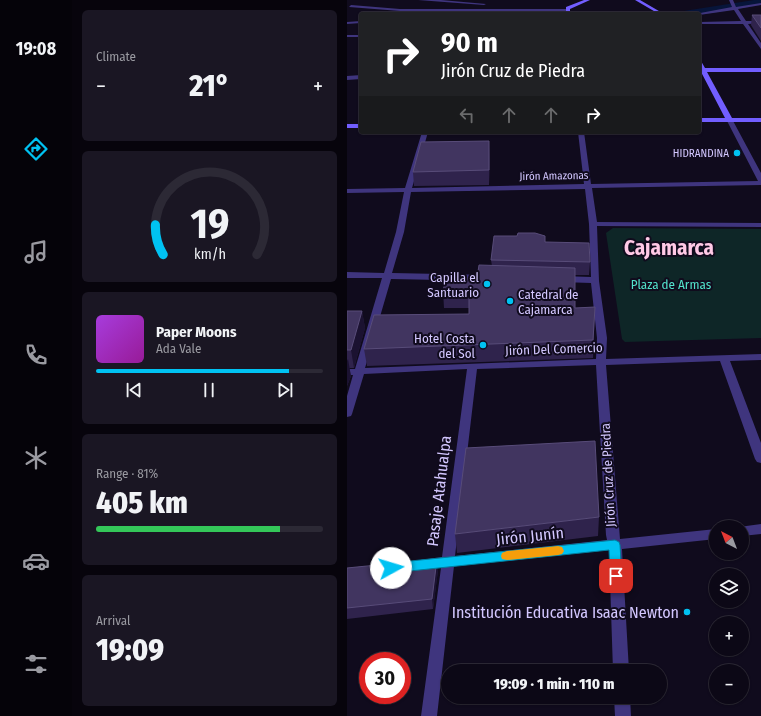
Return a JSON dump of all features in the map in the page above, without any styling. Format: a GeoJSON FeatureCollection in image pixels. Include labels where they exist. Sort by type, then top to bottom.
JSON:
{"type":"FeatureCollection","features":[{"type":"Feature","properties":{"kind":"street"},"geometry":{"type":"LineString","coordinates":[[420,0],[496,5],[491,11]]}},
{"type":"Feature","properties":{"kind":"street"},"geometry":{"type":"LineString","coordinates":[[567,0],[568,11]]}},
{"type":"Feature","properties":{"kind":"street"},"geometry":{"type":"LineString","coordinates":[[352,3],[395,10],[433,12],[568,11],[587,0]]}},
{"type":"Feature","properties":{"kind":"street"},"geometry":{"type":"LineString","coordinates":[[637,0],[658,12]]}},
{"type":"Feature","properties":{"kind":"street"},"geometry":{"type":"LineString","coordinates":[[433,12],[447,1]]}},
{"type":"Feature","properties":{"kind":"street"},"geometry":{"type":"LineString","coordinates":[[352,3],[361,2]]}},
{"type":"Feature","properties":{"kind":"street"},"geometry":{"type":"LineString","coordinates":[[347,13],[352,3]]}},
{"type":"Feature","properties":{"kind":"street"},"geometry":{"type":"LineString","coordinates":[[701,13],[733,5],[761,4]]}},
{"type":"Feature","properties":{"kind":"street"},"geometry":{"type":"LineString","coordinates":[[733,5],[761,10]]}},
{"type":"Feature","properties":{"kind":"street"},"geometry":{"type":"LineString","coordinates":[[733,5],[761,47]]}},
{"type":"Feature","properties":{"kind":"street"},"geometry":{"type":"LineString","coordinates":[[347,23],[359,22]]}},
{"type":"Feature","properties":{"kind":"street"},"geometry":{"type":"LineString","coordinates":[[701,23],[761,22]]}},
{"type":"Feature","properties":{"kind":"street"},"geometry":{"type":"LineString","coordinates":[[347,36],[359,36]]}},
{"type":"Feature","properties":{"kind":"street"},"geometry":{"type":"LineString","coordinates":[[761,70],[702,73],[729,120],[761,182]]}},
{"type":"Feature","properties":{"kind":"street"},"geometry":{"type":"LineString","coordinates":[[347,78],[359,77]]}},
{"type":"Feature","properties":{"kind":"street"},"geometry":{"type":"LineString","coordinates":[[701,120],[761,120]]}},
{"type":"Feature","properties":{"kind":"street"},"geometry":{"type":"LineString","coordinates":[[347,127],[359,126]]}},
{"type":"Feature","properties":{"kind":"street"},"geometry":{"type":"LineString","coordinates":[[347,414],[400,232],[408,190],[424,134]]}},
{"type":"Feature","properties":{"kind":"street","name":"Jirón Cruz de Piedra"},"geometry":{"type":"LineString","coordinates":[[581,134],[593,224],[595,280],[602,338],[601,362],[612,535],[615,545],[621,664]]}},
{"type":"Feature","properties":{"kind":"street","name":"Jirón Amazonas"},"geometry":{"type":"LineString","coordinates":[[347,191],[587,187],[761,182]]}},
{"type":"Feature","properties":{"kind":"street"},"geometry":{"type":"LineString","coordinates":[[593,224],[761,225]]}},
{"type":"Feature","properties":{"kind":"street"},"geometry":{"type":"LineString","coordinates":[[347,275],[499,278]]}},
{"type":"Feature","properties":{"kind":"street"},"geometry":{"type":"LineString","coordinates":[[550,279],[595,280]]}},
{"type":"Feature","properties":{"kind":"street","name":"Jirón Del Comercio"},"geometry":{"type":"LineString","coordinates":[[347,372],[472,366],[761,357]]}},
{"type":"Feature","properties":{"kind":"street"},"geometry":{"type":"LineString","coordinates":[[724,358],[761,459]]}},
{"type":"Feature","properties":{"kind":"street","name":"Pasaje Atahualpa"},"geometry":{"type":"LineString","coordinates":[[429,716],[472,366]]}},
{"type":"Feature","properties":{"kind":"street"},"geometry":{"type":"LineString","coordinates":[[749,530],[761,529]]}},
{"type":"Feature","properties":{"kind":"street","name":"Jirón Junín"},"geometry":{"type":"LineString","coordinates":[[410,566],[709,535]]}},
{"type":"Feature","properties":{"kind":"street"},"geometry":{"type":"LineString","coordinates":[[622,704],[623,716]]}},
{"type":"Feature","properties":{"kind":"green space","name":"Plaza de Armas"},"geometry":{"type":"Polygon","coordinates":[[[613,228],[761,229],[761,338],[625,342],[622,339],[606,233],[613,228]]]}},
{"type":"Feature","properties":{"kind":"building"},"geometry":{"type":"Polygon","coordinates":[[[752,15],[761,15],[761,28],[752,15]]]}},
{"type":"Feature","properties":{"kind":"building"},"geometry":{"type":"Polygon","coordinates":[[[489,141],[489,170],[413,172],[421,142],[489,141]]]}},
{"type":"Feature","properties":{"kind":"building"},"geometry":{"type":"Polygon","coordinates":[[[518,233],[535,233],[545,236],[545,242],[589,243],[590,262],[491,260],[494,236],[517,236],[518,233]]]}},
{"type":"Feature","properties":{"kind":"building"},"geometry":{"type":"Polygon","coordinates":[[[479,265],[575,268],[575,308],[595,307],[593,340],[364,349],[374,315],[469,314],[469,291],[443,291],[446,278],[477,278],[479,265]]]}},
{"type":"Feature","properties":{"kind":"building"},"geometry":{"type":"Polygon","coordinates":[[[347,311],[362,311],[351,350],[347,350],[347,311]]]}},
{"type":"Feature","properties":{"kind":"building"},"geometry":{"type":"Polygon","coordinates":[[[595,441],[599,517],[455,534],[466,448],[595,441]]]}},
{"type":"Feature","properties":{"kind":"building"},"geometry":{"type":"Polygon","coordinates":[[[437,559],[432,599],[347,608],[347,568],[437,559]]]}},
{"type":"Feature","properties":{"kind":"waterway"},"geometry":{"type":"LineString","coordinates":[[697,12],[761,2]]}},
{"type":"Feature","properties":{"kind":"slow traffic"},"geometry":{"type":"LineString","coordinates":[[507,556],[558,551]]}},
{"type":"Feature","properties":{"kind":"place","name":"HIDRANDINA"},"geometry":{"type":"Point","coordinates":[737,153]}},
{"type":"Feature","properties":{"kind":"place","name":"Capilla el Santuario"},"geometry":{"type":"Point","coordinates":[487,284]}},
{"type":"Feature","properties":{"kind":"place","name":"Catedral de Cajamarca"},"geometry":{"type":"Point","coordinates":[510,301]}},
{"type":"Feature","properties":{"kind":"place","name":"Hotel Costa del Sol"},"geometry":{"type":"Point","coordinates":[483,345]}},
{"type":"Feature","properties":{"kind":"place","name":"Institución Educativa Isaac Newton"},"geometry":{"type":"Point","coordinates":[687,612]}},
{"type":"Feature","properties":{"kind":"district","name":"Cajamarca"},"geometry":{"type":"Point","coordinates":[669,248]}},
{"type":"Feature","properties":{"kind":"route"},"geometry":{"type":"LineString","coordinates":[[391,568],[615,545],[616,576]]}}]}
